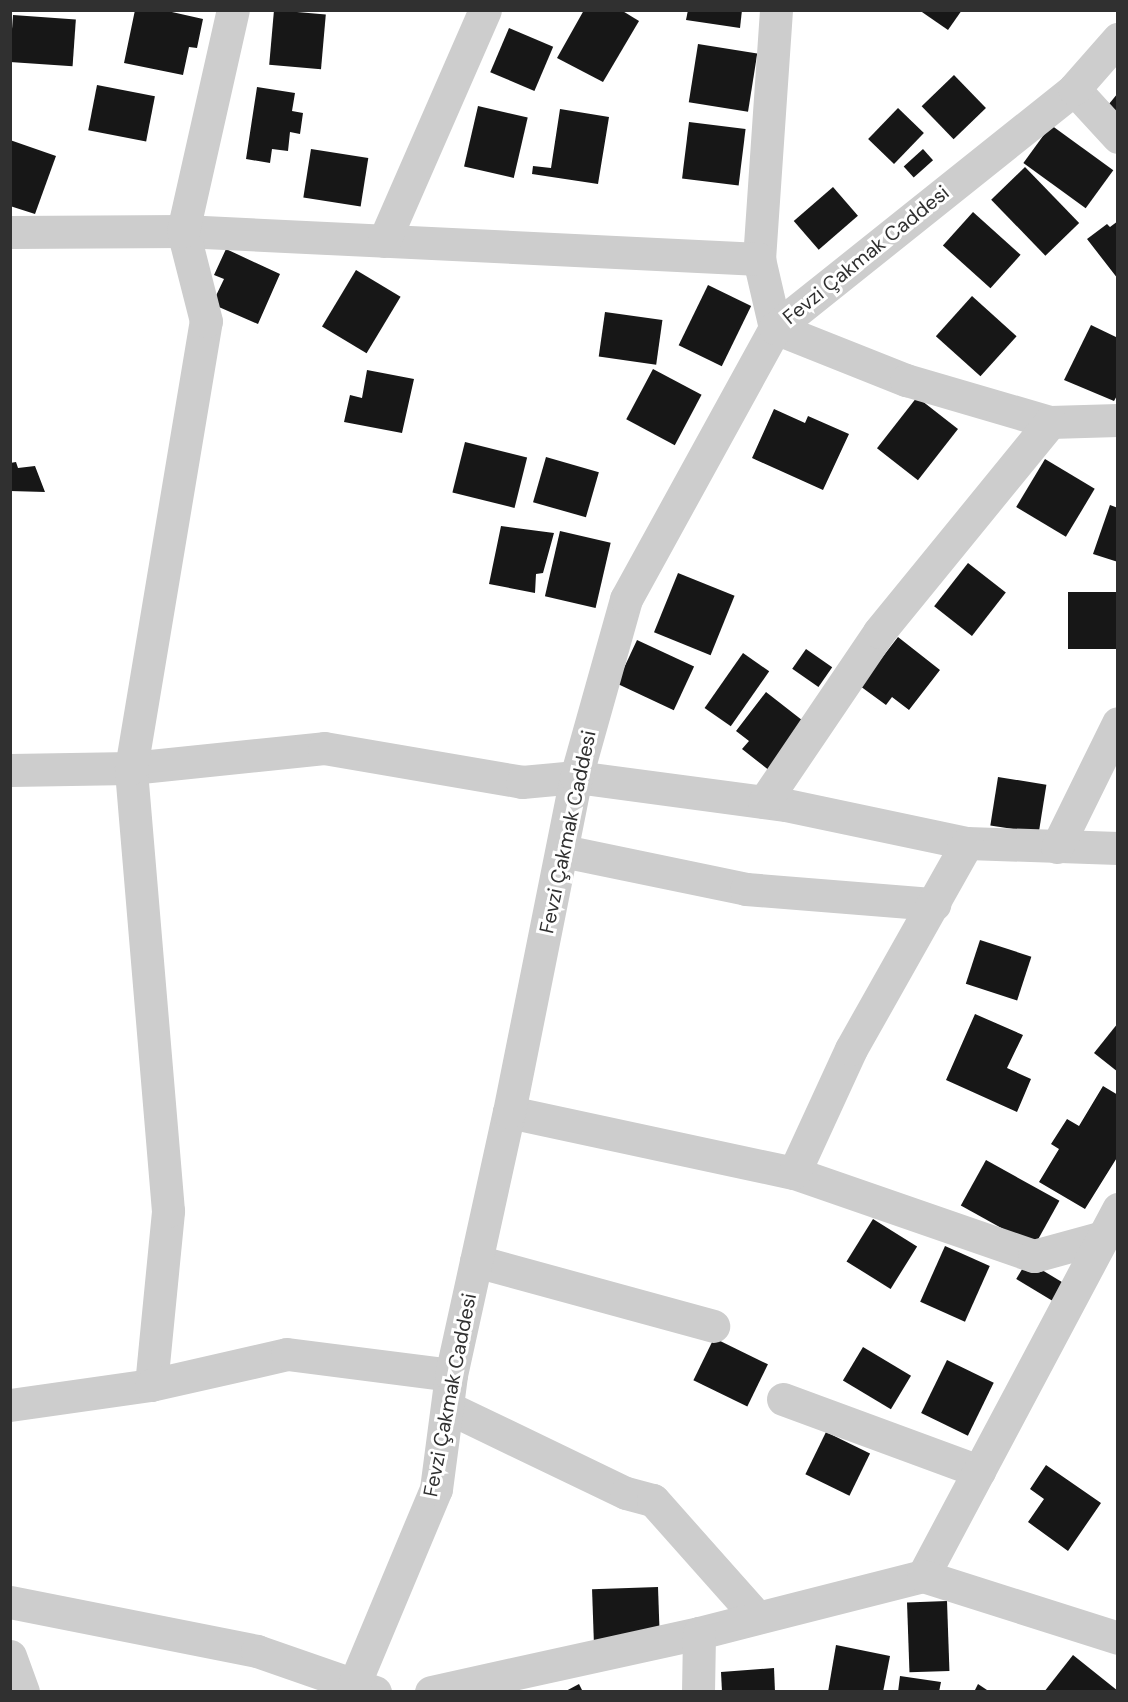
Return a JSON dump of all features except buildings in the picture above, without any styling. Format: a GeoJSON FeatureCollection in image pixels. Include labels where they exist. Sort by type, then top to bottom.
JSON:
{"type":"FeatureCollection","features":[{"type":"Feature","properties":{"kind":"street"},"geometry":{"type":"LineString","coordinates":[[151,1386],[168,1211],[131,768],[206,321],[183,231],[233,10]]}},
{"type":"Feature","properties":{"kind":"street"},"geometry":{"type":"LineString","coordinates":[[384,241],[485,10]]}},
{"type":"Feature","properties":{"kind":"street"},"geometry":{"type":"LineString","coordinates":[[776,10],[759,259],[775,328],[906,380],[1050,423],[1118,420]]}},
{"type":"Feature","properties":{"kind":"street","name":"Fevzi Çakmak Caddesi"},"geometry":{"type":"LineString","coordinates":[[359,1688],[436,1489],[450,1408],[451,1375],[509,1112],[576,777],[626,599],[775,328],[1074,89],[1118,39]]}},
{"type":"Feature","properties":{"kind":"street"},"geometry":{"type":"LineString","coordinates":[[1074,89],[1118,137]]}},
{"type":"Feature","properties":{"kind":"street"},"geometry":{"type":"LineString","coordinates":[[10,232],[183,231],[759,259]]}},
{"type":"Feature","properties":{"kind":"street"},"geometry":{"type":"LineString","coordinates":[[764,802],[879,632],[1050,423]]}},
{"type":"Feature","properties":{"kind":"street"},"geometry":{"type":"LineString","coordinates":[[1058,846],[1118,723]]}},
{"type":"Feature","properties":{"kind":"street"},"geometry":{"type":"LineString","coordinates":[[10,770],[131,768],[324,748],[522,782],[576,777],[764,802],[967,843],[1118,848]]}},
{"type":"Feature","properties":{"kind":"street"},"geometry":{"type":"LineString","coordinates":[[794,1173],[851,1049],[967,843]]}},
{"type":"Feature","properties":{"kind":"street"},"geometry":{"type":"LineString","coordinates":[[563,851],[746,889],[934,904]]}},
{"type":"Feature","properties":{"kind":"street"},"geometry":{"type":"LineString","coordinates":[[509,1112],[794,1173],[1034,1256],[1110,1223]]}},
{"type":"Feature","properties":{"kind":"street"},"geometry":{"type":"LineString","coordinates":[[923,1576],[1110,1223]]}},
{"type":"Feature","properties":{"kind":"street"},"geometry":{"type":"LineString","coordinates":[[476,1261],[713,1326]]}},
{"type":"Feature","properties":{"kind":"street"},"geometry":{"type":"LineString","coordinates":[[10,1405],[151,1386],[287,1354],[451,1375]]}},
{"type":"Feature","properties":{"kind":"street"},"geometry":{"type":"LineString","coordinates":[[783,1399],[979,1471]]}},
{"type":"Feature","properties":{"kind":"street"},"geometry":{"type":"LineString","coordinates":[[450,1408],[626,1493],[653,1500],[757,1617]]}},
{"type":"Feature","properties":{"kind":"street"},"geometry":{"type":"LineString","coordinates":[[432,1692],[699,1633],[923,1576],[1118,1638]]}},
{"type":"Feature","properties":{"kind":"street"},"geometry":{"type":"LineString","coordinates":[[10,1602],[257,1651],[359,1688]]}},
{"type":"Feature","properties":{"kind":"street"},"geometry":{"type":"LineString","coordinates":[[698,1692],[699,1633]]}},
{"type":"Feature","properties":{"kind":"street"},"geometry":{"type":"LineString","coordinates":[[10,1656],[23,1692]]}}]}
